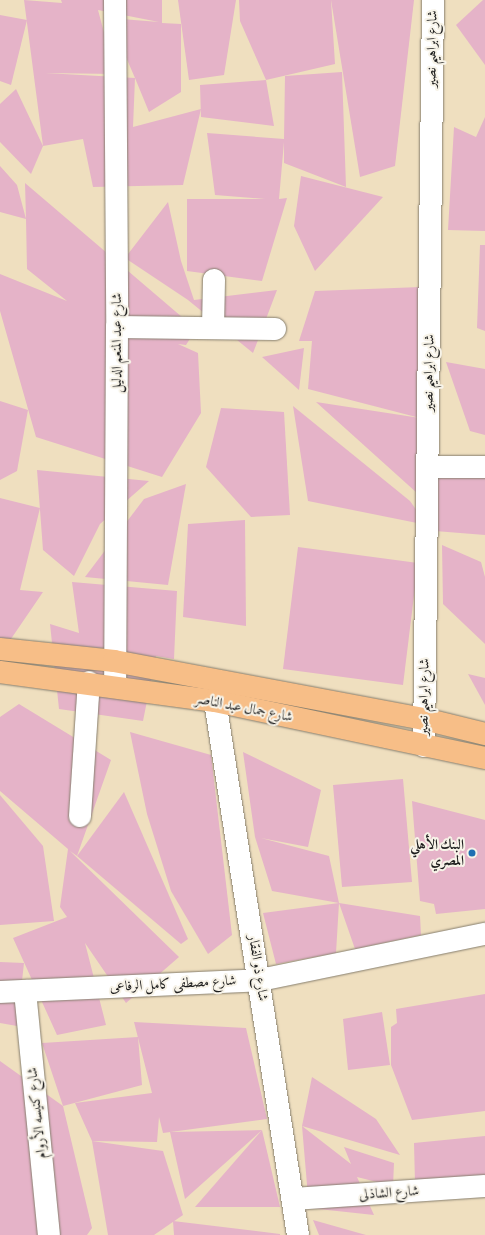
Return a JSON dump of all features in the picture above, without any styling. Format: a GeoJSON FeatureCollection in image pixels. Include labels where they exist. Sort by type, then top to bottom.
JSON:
{"type":"FeatureCollection","features":[{"type":"Feature","properties":{"kind":"main road","name":"شارع جمال عبد الناصر"},"geometry":{"type":"LineString","coordinates":[[0,649],[114,661],[424,719],[485,734]]}},
{"type":"Feature","properties":{"kind":"main road","name":"شارع جمال عبد الناصر"},"geometry":{"type":"LineString","coordinates":[[0,672],[115,685],[214,701],[485,758]]}},
{"type":"Feature","properties":{"kind":"street","name":"شارع عبد المنعم الدليل"},"geometry":{"type":"LineString","coordinates":[[115,0],[117,327],[115,685]]}},
{"type":"Feature","properties":{"kind":"street","name":"شارع ابراهيم نصير"},"geometry":{"type":"LineString","coordinates":[[424,746],[433,0]]}},
{"type":"Feature","properties":{"kind":"street"},"geometry":{"type":"LineString","coordinates":[[213,328],[214,280]]}},
{"type":"Feature","properties":{"kind":"street"},"geometry":{"type":"LineString","coordinates":[[117,327],[274,329]]}},
{"type":"Feature","properties":{"kind":"street"},"geometry":{"type":"LineString","coordinates":[[428,467],[485,467]]}},
{"type":"Feature","properties":{"kind":"street"},"geometry":{"type":"LineString","coordinates":[[80,816],[89,682]]}},
{"type":"Feature","properties":{"kind":"street","name":"شارع ذو الفقار"},"geometry":{"type":"LineString","coordinates":[[214,701],[260,980],[298,1235]]}},
{"type":"Feature","properties":{"kind":"street","name":"شارع مصطفى كامل الرفاعى"},"geometry":{"type":"LineString","coordinates":[[0,992],[260,980],[485,934]]}},
{"type":"Feature","properties":{"kind":"street","name":"شارع كنيسه الأروام"},"geometry":{"type":"LineString","coordinates":[[25,991],[49,1235]]}},
{"type":"Feature","properties":{"kind":"street","name":"شارع الشاذلى"},"geometry":{"type":"LineString","coordinates":[[293,1199],[485,1186]]}},
{"type":"Feature","properties":{"kind":"building"},"geometry":{"type":"Polygon","coordinates":[[[24,0],[62,3],[61,0],[162,0],[162,23],[181,24],[181,92],[149,112],[135,78],[133,127],[201,109],[183,185],[93,187],[83,139],[43,146],[24,0]],[[98,10],[115,74],[45,73],[135,78],[109,18],[159,22],[98,10]]]}},
{"type":"Feature","properties":{"kind":"building"},"geometry":{"type":"Polygon","coordinates":[[[178,0],[236,0],[224,75],[189,80],[178,0]]]}},
{"type":"Feature","properties":{"kind":"building"},"geometry":{"type":"Polygon","coordinates":[[[239,0],[331,0],[335,64],[266,80],[240,21],[239,0]]]}},
{"type":"Feature","properties":{"kind":"building"},"geometry":{"type":"Polygon","coordinates":[[[331,0],[414,0],[395,166],[360,177],[331,0]]]}},
{"type":"Feature","properties":{"kind":"building"},"geometry":{"type":"Polygon","coordinates":[[[483,0],[485,0],[485,65],[456,25],[483,0]]]}},
{"type":"Feature","properties":{"kind":"building"},"geometry":{"type":"Polygon","coordinates":[[[0,15],[27,20],[11,85],[0,81],[0,15]]]}},
{"type":"Feature","properties":{"kind":"building"},"geometry":{"type":"Polygon","coordinates":[[[342,72],[346,187],[284,163],[284,142],[279,199],[287,198],[262,281],[187,271],[187,199],[265,199],[215,195],[207,133],[284,139],[285,76],[342,72]]]}},
{"type":"Feature","properties":{"kind":"building"},"geometry":{"type":"Polygon","coordinates":[[[266,80],[274,126],[201,117],[200,85],[266,80]]]}},
{"type":"Feature","properties":{"kind":"building"},"geometry":{"type":"Polygon","coordinates":[[[16,89],[43,146],[31,174],[0,142],[0,104],[16,89]]]}},
{"type":"Feature","properties":{"kind":"building"},"geometry":{"type":"Polygon","coordinates":[[[485,117],[485,231],[448,230],[454,127],[476,137],[485,117]]]}},
{"type":"Feature","properties":{"kind":"building"},"geometry":{"type":"Polygon","coordinates":[[[0,166],[17,185],[26,219],[0,212],[0,166]]]}},
{"type":"Feature","properties":{"kind":"building"},"geometry":{"type":"Polygon","coordinates":[[[301,176],[383,197],[315,271],[294,226],[301,176]]]}},
{"type":"Feature","properties":{"kind":"building"},"geometry":{"type":"Polygon","coordinates":[[[25,183],[196,329],[186,345],[178,344],[198,353],[201,413],[162,477],[36,437],[0,311],[0,274],[67,301],[27,269],[25,183]]]}},
{"type":"Feature","properties":{"kind":"building"},"geometry":{"type":"Polygon","coordinates":[[[168,202],[181,261],[194,300],[277,290],[253,353],[188,300],[125,258],[168,202]]]}},
{"type":"Feature","properties":{"kind":"building"},"geometry":{"type":"Polygon","coordinates":[[[480,245],[485,245],[485,331],[477,328],[480,245]]]}},
{"type":"Feature","properties":{"kind":"building"},"geometry":{"type":"Polygon","coordinates":[[[421,287],[421,419],[417,493],[316,402],[420,418],[308,389],[312,341],[299,341],[315,291],[421,287]]]}},
{"type":"Feature","properties":{"kind":"building"},"geometry":{"type":"Polygon","coordinates":[[[304,348],[299,390],[262,357],[304,348]]]}},
{"type":"Feature","properties":{"kind":"building"},"geometry":{"type":"Polygon","coordinates":[[[446,362],[485,369],[485,435],[470,431],[446,362]]]}},
{"type":"Feature","properties":{"kind":"building"},"geometry":{"type":"Polygon","coordinates":[[[0,401],[28,410],[17,471],[0,480],[0,401]]]}},
{"type":"Feature","properties":{"kind":"building"},"geometry":{"type":"Polygon","coordinates":[[[293,406],[410,501],[427,525],[308,501],[293,406]]]}},
{"type":"Feature","properties":{"kind":"building"},"geometry":{"type":"Polygon","coordinates":[[[221,408],[284,412],[290,515],[251,517],[206,467],[221,408]]]}},
{"type":"Feature","properties":{"kind":"building"},"geometry":{"type":"Polygon","coordinates":[[[37,470],[149,481],[100,524],[74,576],[43,550],[37,470]]]}},
{"type":"Feature","properties":{"kind":"building"},"geometry":{"type":"Polygon","coordinates":[[[485,471],[485,535],[435,531],[434,473],[485,471]]]}},
{"type":"Feature","properties":{"kind":"building"},"geometry":{"type":"Polygon","coordinates":[[[186,484],[168,585],[85,577],[144,499],[186,484]]]}},
{"type":"Feature","properties":{"kind":"building"},"geometry":{"type":"Polygon","coordinates":[[[0,498],[40,508],[20,590],[43,592],[0,655],[0,498]]]}},
{"type":"Feature","properties":{"kind":"building"},"geometry":{"type":"Polygon","coordinates":[[[245,520],[246,626],[183,617],[188,524],[245,520]]]}},
{"type":"Feature","properties":{"kind":"building"},"geometry":{"type":"Polygon","coordinates":[[[442,545],[481,562],[485,577],[485,644],[443,604],[442,545]]]}},
{"type":"Feature","properties":{"kind":"building"},"geometry":{"type":"Polygon","coordinates":[[[298,547],[418,563],[403,685],[283,669],[298,547]]]}},
{"type":"Feature","properties":{"kind":"building"},"geometry":{"type":"Polygon","coordinates":[[[72,582],[177,591],[174,659],[156,656],[143,721],[59,709],[50,624],[79,633],[72,582]]]}},
{"type":"Feature","properties":{"kind":"building"},"geometry":{"type":"Polygon","coordinates":[[[468,674],[485,678],[485,705],[468,674]]]}},
{"type":"Feature","properties":{"kind":"building"},"geometry":{"type":"Polygon","coordinates":[[[19,704],[111,760],[77,856],[70,851],[179,957],[126,1003],[85,943],[106,1025],[57,1035],[13,938],[67,917],[60,907],[68,849],[0,791],[0,717],[19,704]]]}},
{"type":"Feature","properties":{"kind":"building"},"geometry":{"type":"Polygon","coordinates":[[[130,732],[211,755],[232,935],[208,954],[171,891],[147,814],[130,732]]]}},
{"type":"Feature","properties":{"kind":"building"},"geometry":{"type":"Polygon","coordinates":[[[243,752],[321,790],[308,847],[261,838],[329,856],[339,903],[272,891],[255,837],[243,752]]]}},
{"type":"Feature","properties":{"kind":"building"},"geometry":{"type":"Polygon","coordinates":[[[403,779],[412,882],[342,887],[333,785],[403,779]]]}},
{"type":"Feature","properties":{"kind":"building"},"geometry":{"type":"Polygon","coordinates":[[[124,792],[188,939],[181,944],[77,856],[124,792]]]}},
{"type":"Feature","properties":{"kind":"building"},"geometry":{"type":"Polygon","coordinates":[[[0,795],[43,846],[54,921],[0,925],[0,795]]]}},
{"type":"Feature","properties":{"kind":"building"},"geometry":{"type":"Polygon","coordinates":[[[412,801],[485,820],[485,909],[436,914],[434,904],[420,901],[412,801]]]}},
{"type":"Feature","properties":{"kind":"building"},"geometry":{"type":"Polygon","coordinates":[[[339,903],[420,916],[421,935],[355,949],[339,903]]]}},
{"type":"Feature","properties":{"kind":"building"},"geometry":{"type":"Polygon","coordinates":[[[339,903],[336,953],[276,964],[263,913],[339,903]]]}},
{"type":"Feature","properties":{"kind":"building"},"geometry":{"type":"Polygon","coordinates":[[[0,962],[24,963],[17,1026],[0,1023],[0,962]]]}},
{"type":"Feature","properties":{"kind":"building"},"geometry":{"type":"Polygon","coordinates":[[[485,994],[485,1111],[412,1120],[391,1065],[391,1027],[397,1023],[396,1009],[485,994]]]}},
{"type":"Feature","properties":{"kind":"building"},"geometry":{"type":"Polygon","coordinates":[[[382,1012],[390,1065],[348,1070],[343,1019],[382,1012]]]}},
{"type":"Feature","properties":{"kind":"building"},"geometry":{"type":"Polygon","coordinates":[[[134,1022],[246,1028],[267,1119],[163,1133],[159,1117],[157,1142],[92,1141],[75,1103],[152,1093],[134,1022]]]}},
{"type":"Feature","properties":{"kind":"building"},"geometry":{"type":"Polygon","coordinates":[[[138,1037],[142,1085],[63,1106],[42,1043],[138,1037]]]}},
{"type":"Feature","properties":{"kind":"building"},"geometry":{"type":"Polygon","coordinates":[[[0,1061],[63,1106],[92,1228],[87,1235],[0,1235],[0,1061]]]}},
{"type":"Feature","properties":{"kind":"building"},"geometry":{"type":"Polygon","coordinates":[[[312,1077],[376,1119],[400,1155],[302,1126],[312,1077]]]}},
{"type":"Feature","properties":{"kind":"building"},"geometry":{"type":"Polygon","coordinates":[[[302,1126],[351,1164],[344,1147],[394,1163],[393,1186],[357,1177],[374,1215],[309,1208],[302,1126]]]}},
{"type":"Feature","properties":{"kind":"building"},"geometry":{"type":"Polygon","coordinates":[[[262,1130],[185,1199],[170,1132],[262,1130]]]}},
{"type":"Feature","properties":{"kind":"building"},"geometry":{"type":"Polygon","coordinates":[[[262,1130],[280,1207],[195,1207],[262,1130]]]}},
{"type":"Feature","properties":{"kind":"building"},"geometry":{"type":"Polygon","coordinates":[[[485,1136],[485,1178],[415,1183],[414,1143],[485,1136]]]}},
{"type":"Feature","properties":{"kind":"building"},"geometry":{"type":"Polygon","coordinates":[[[92,1141],[163,1151],[183,1215],[154,1235],[108,1235],[92,1141]]]}},
{"type":"Feature","properties":{"kind":"building"},"geometry":{"type":"Polygon","coordinates":[[[313,1220],[366,1235],[319,1235],[313,1220]]]}},
{"type":"Feature","properties":{"kind":"building"},"geometry":{"type":"Polygon","coordinates":[[[173,1221],[280,1234],[280,1235],[174,1235],[173,1221]]]}},
{"type":"Feature","properties":{"kind":"place","name":"البنك الأهلي المصري"},"geometry":{"type":"Point","coordinates":[472,853]}}]}
